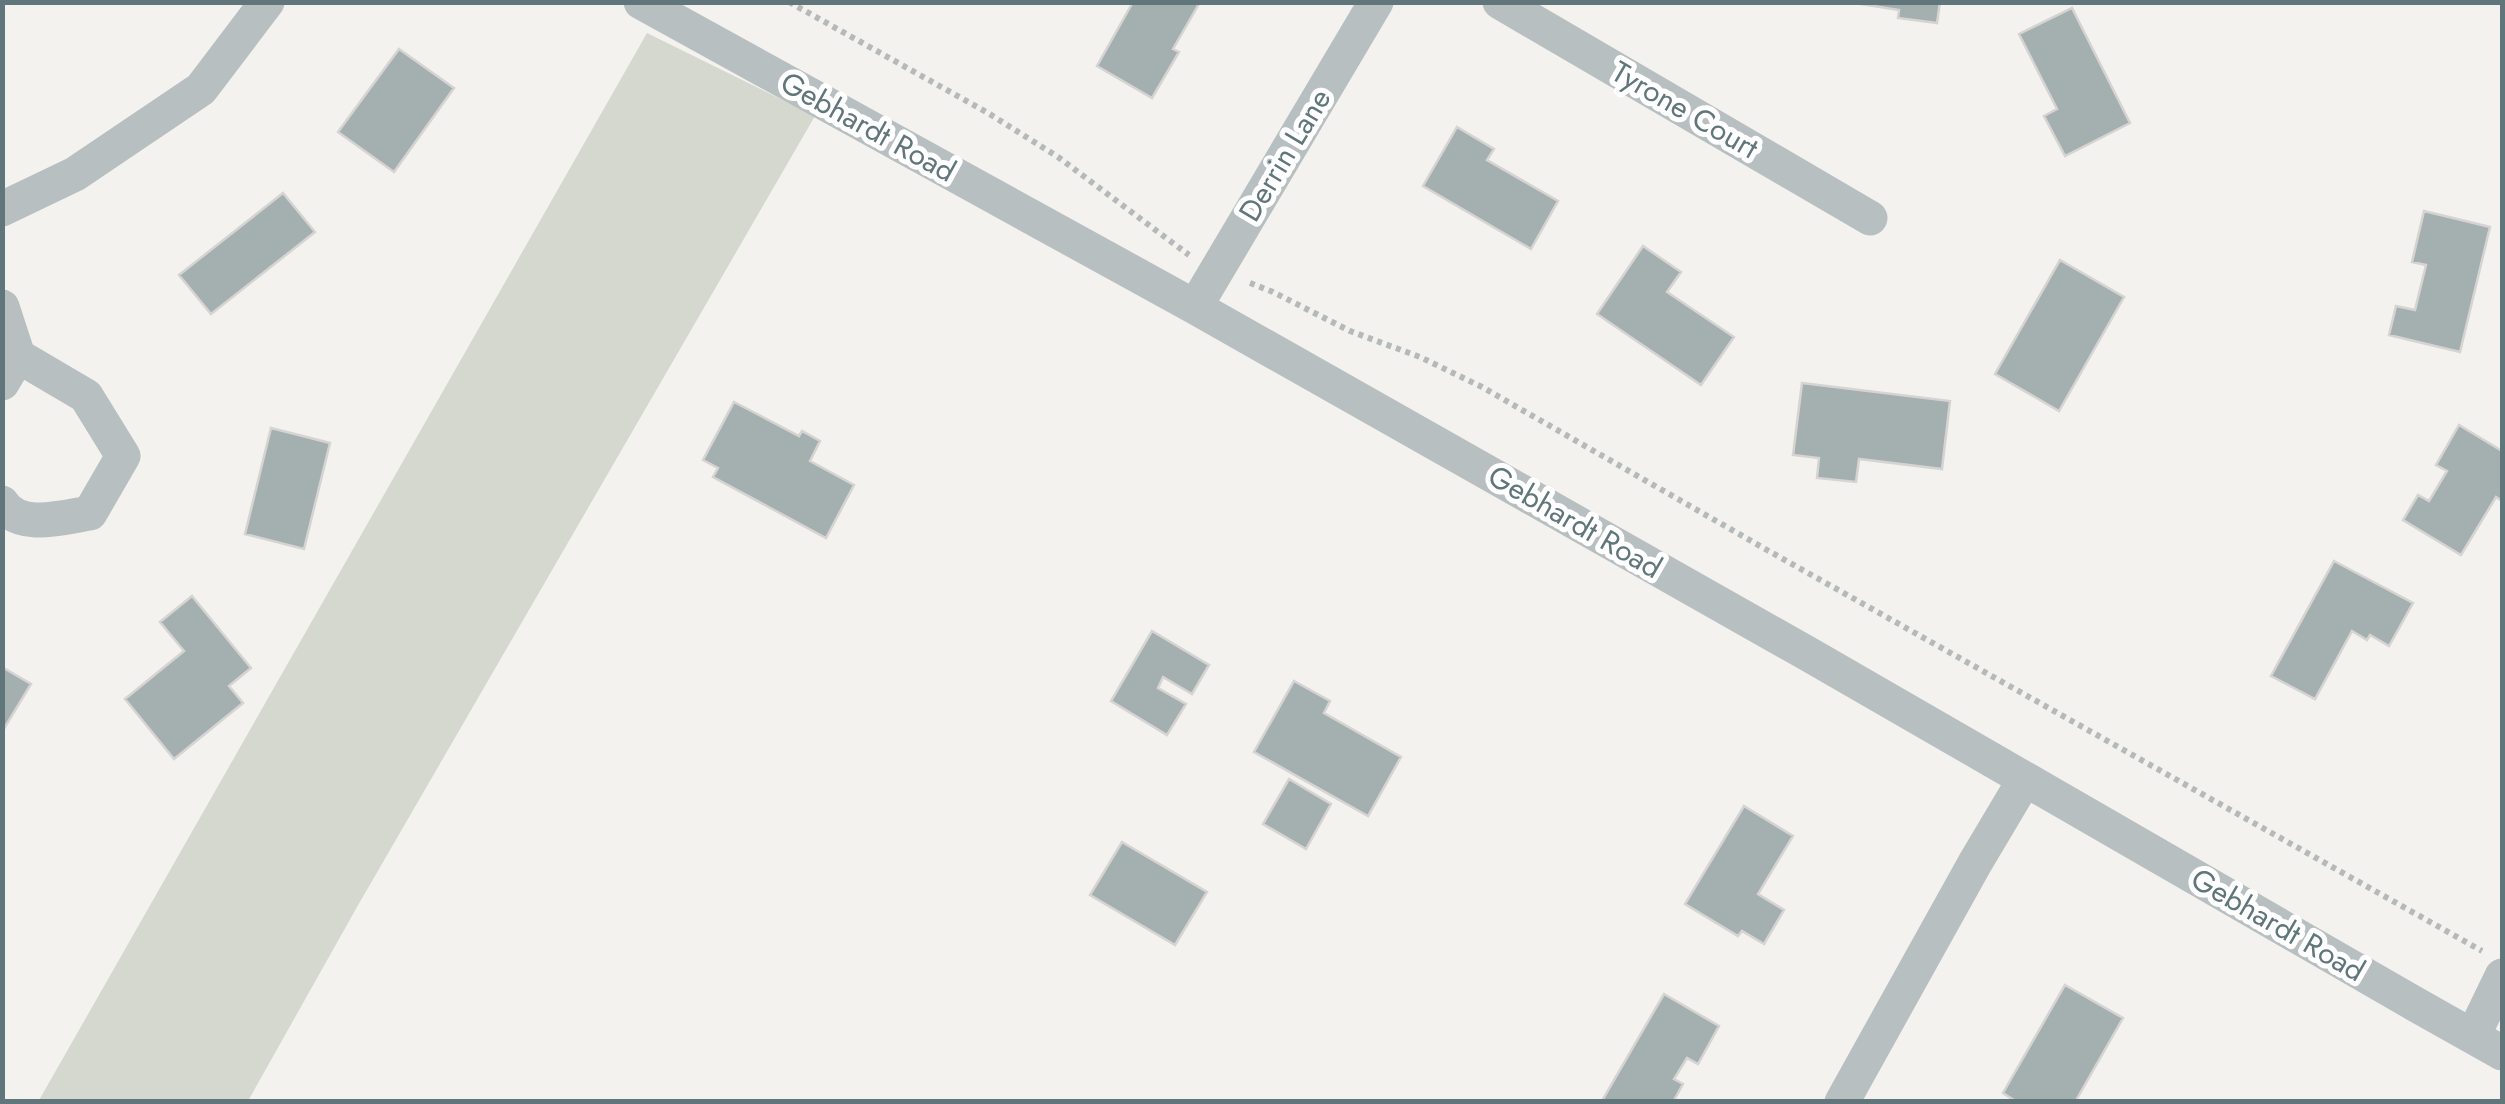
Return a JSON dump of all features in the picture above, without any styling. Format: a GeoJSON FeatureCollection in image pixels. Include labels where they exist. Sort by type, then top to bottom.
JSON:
{"type":"FeatureCollection","features":[{"type":"Feature","properties":{"kind":"street"},"geometry":{"type":"LineString","coordinates":[[2,208],[76,174],[200,88],[267,2]]}},
{"type":"Feature","properties":{"kind":"street","name":"Gebhardt Road"},"geometry":{"type":"LineString","coordinates":[[642,2],[1195,306],[2488,1044]]}},
{"type":"Feature","properties":{"kind":"street","name":"Derrin Lane"},"geometry":{"type":"LineString","coordinates":[[1195,306],[1376,2]]}},
{"type":"Feature","properties":{"kind":"street","name":"Tyrone Court"},"geometry":{"type":"LineString","coordinates":[[1500,2],[1870,218]]}},
{"type":"Feature","properties":{"kind":"street"},"geometry":{"type":"LineString","coordinates":[[2,308],[10,370],[86,396],[123,456],[90,513],[34,521],[8,512],[2,503]]}},
{"type":"Feature","properties":{"kind":"street"},"geometry":{"type":"LineString","coordinates":[[1842,1102],[2024,780]]}},
{"type":"Feature","properties":{"kind":"street"},"geometry":{"type":"LineString","coordinates":[[2488,1044],[2494,965]]}},
{"type":"Feature","properties":{"kind":"path"},"geometry":{"type":"LineString","coordinates":[[789,2],[1002,122],[1089,179],[1183,252],[1350,331],[1482,387],[2494,965]]}},
{"type":"Feature","properties":{"kind":"shaded area"},"geometry":{"type":"Polygon","coordinates":[[[647,33],[815,116],[248,1101],[38,1102],[647,33]]]}},
{"type":"Feature","properties":{"kind":"building"},"geometry":{"type":"Polygon","coordinates":[[[1133,2],[1200,2],[1173,49],[1179,52],[1152,98],[1097,66],[1133,2]]]}},
{"type":"Feature","properties":{"kind":"building"},"geometry":{"type":"Polygon","coordinates":[[[1848,2],[1940,2],[1937,23],[1898,18],[1899,10],[1848,2]]]}},
{"type":"Feature","properties":{"kind":"building"},"geometry":{"type":"Polygon","coordinates":[[[2072,8],[2130,123],[2065,156],[2044,116],[2057,109],[2019,34],[2072,8]]]}},
{"type":"Feature","properties":{"kind":"building"},"geometry":{"type":"Polygon","coordinates":[[[399,49],[454,88],[394,172],[338,132],[399,49]]]}},
{"type":"Feature","properties":{"kind":"building"},"geometry":{"type":"Polygon","coordinates":[[[1457,127],[1494,149],[1487,160],[1558,201],[1531,249],[1423,186],[1457,127]]]}},
{"type":"Feature","properties":{"kind":"building"},"geometry":{"type":"Polygon","coordinates":[[[283,193],[315,232],[211,314],[179,275],[283,193]]]}},
{"type":"Feature","properties":{"kind":"building"},"geometry":{"type":"Polygon","coordinates":[[[2424,211],[2490,227],[2460,352],[2389,335],[2396,306],[2415,310],[2426,265],[2412,262],[2424,211]]]}},
{"type":"Feature","properties":{"kind":"building"},"geometry":{"type":"Polygon","coordinates":[[[1643,246],[1681,272],[1667,292],[1734,337],[1701,385],[1597,314],[1643,246]]]}},
{"type":"Feature","properties":{"kind":"building"},"geometry":{"type":"Polygon","coordinates":[[[2060,260],[2124,297],[2059,411],[1995,374],[2060,260]]]}},
{"type":"Feature","properties":{"kind":"building"},"geometry":{"type":"Polygon","coordinates":[[[1802,383],[1950,401],[1942,469],[1859,459],[1856,482],[1817,478],[1819,458],[1793,455],[1802,383]]]}},
{"type":"Feature","properties":{"kind":"building"},"geometry":{"type":"Polygon","coordinates":[[[734,402],[799,436],[802,431],[820,441],[810,461],[854,485],[826,538],[713,477],[718,468],[703,460],[734,402]]]}},
{"type":"Feature","properties":{"kind":"building"},"geometry":{"type":"Polygon","coordinates":[[[2459,425],[2502,451],[2502,501],[2496,497],[2461,555],[2403,520],[2418,495],[2429,501],[2447,471],[2436,465],[2459,425]]]}},
{"type":"Feature","properties":{"kind":"building"},"geometry":{"type":"Polygon","coordinates":[[[271,428],[330,443],[304,549],[245,534],[271,428]]]}},
{"type":"Feature","properties":{"kind":"building"},"geometry":{"type":"Polygon","coordinates":[[[2334,561],[2413,603],[2389,646],[2370,635],[2367,640],[2352,631],[2315,699],[2271,676],[2334,561]]]}},
{"type":"Feature","properties":{"kind":"building"},"geometry":{"type":"Polygon","coordinates":[[[192,596],[251,668],[229,686],[243,703],[174,759],[125,699],[184,651],[160,622],[192,596]]]}},
{"type":"Feature","properties":{"kind":"building"},"geometry":{"type":"Polygon","coordinates":[[[1152,631],[1209,665],[1192,694],[1163,677],[1158,688],[1186,704],[1167,735],[1111,701],[1152,631]]]}},
{"type":"Feature","properties":{"kind":"building"},"geometry":{"type":"Polygon","coordinates":[[[2,667],[31,684],[2,732],[2,667]]]}},
{"type":"Feature","properties":{"kind":"building"},"geometry":{"type":"Polygon","coordinates":[[[1294,681],[1330,701],[1324,713],[1401,757],[1368,816],[1254,752],[1294,681]]]}},
{"type":"Feature","properties":{"kind":"building"},"geometry":{"type":"Polygon","coordinates":[[[1289,779],[1331,804],[1306,849],[1263,824],[1289,779]]]}},
{"type":"Feature","properties":{"kind":"building"},"geometry":{"type":"Polygon","coordinates":[[[1744,806],[1793,836],[1758,894],[1784,910],[1764,944],[1742,931],[1738,936],[1685,904],[1744,806]]]}},
{"type":"Feature","properties":{"kind":"building"},"geometry":{"type":"Polygon","coordinates":[[[1122,842],[1207,892],[1175,945],[1090,895],[1122,842]]]}},
{"type":"Feature","properties":{"kind":"building"},"geometry":{"type":"Polygon","coordinates":[[[2065,985],[2123,1018],[2075,1102],[2017,1102],[2003,1093],[2065,985]]]}},
{"type":"Feature","properties":{"kind":"building"},"geometry":{"type":"Polygon","coordinates":[[[1664,994],[1719,1026],[1698,1064],[1687,1058],[1674,1079],[1683,1084],[1673,1102],[1608,1102],[1603,1099],[1664,994]]]}}]}
